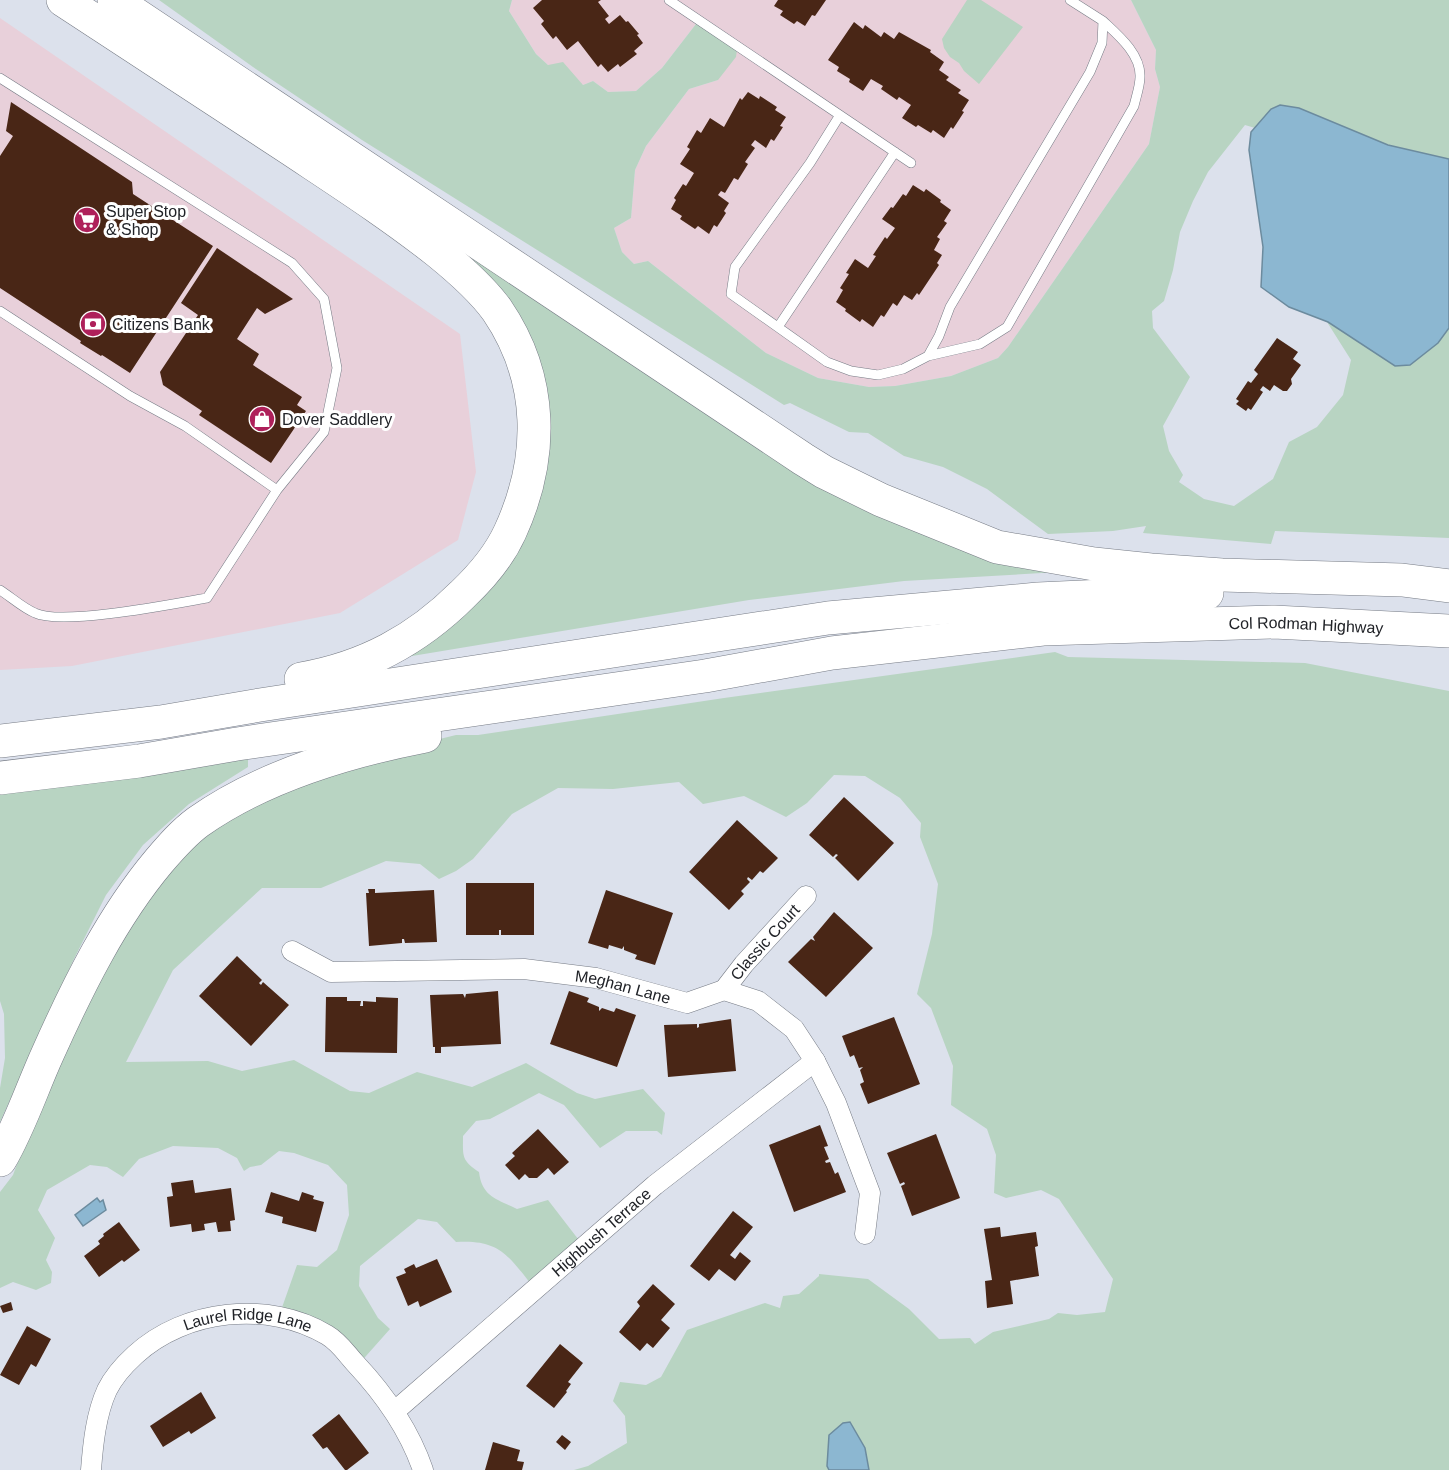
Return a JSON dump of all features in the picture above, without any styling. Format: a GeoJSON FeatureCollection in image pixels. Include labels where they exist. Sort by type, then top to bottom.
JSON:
{"type":"FeatureCollection","features":[{"type":"Feature","properties":{"kind":"highway"},"geometry":{"type":"LineString","coordinates":[[0,726],[146,708],[324,675],[382,654],[410,639],[442,615],[479,579],[504,545],[517,517],[526,488],[535,424],[532,391],[519,349],[496,310],[476,286],[396,219],[63,0]]}},
{"type":"Feature","properties":{"kind":"highway"},"geometry":{"type":"LineString","coordinates":[[114,0],[803,459],[881,500],[997,547],[1094,564],[1222,575],[1402,580],[1449,588]]}},
{"type":"Feature","properties":{"kind":"highway"},"geometry":{"type":"LineString","coordinates":[[0,741],[161,722],[828,618],[973,604],[1126,595],[1449,588]]}},
{"type":"Feature","properties":{"kind":"highway","name":"Col Rodman Highway"},"geometry":{"type":"LineString","coordinates":[[705,676],[832,653],[1043,629],[1274,622],[1449,631]]}},
{"type":"Feature","properties":{"kind":"highway"},"geometry":{"type":"LineString","coordinates":[[0,777],[139,760],[705,676]]}},
{"type":"Feature","properties":{"kind":"highway"},"geometry":{"type":"LineString","coordinates":[[0,1160],[72,1002],[126,905],[174,843],[196,823],[230,802],[265,785],[333,760],[404,740],[529,720],[705,676]]}},
{"type":"Feature","properties":{"kind":"street","name":"Classic Court"},"geometry":{"type":"LineString","coordinates":[[724,990],[744,964],[806,896]]}},
{"type":"Feature","properties":{"kind":"street","name":"Meghan Lane"},"geometry":{"type":"LineString","coordinates":[[292,951],[331,972],[524,969],[596,978],[687,1004],[724,990]]}},
{"type":"Feature","properties":{"kind":"street"},"geometry":{"type":"LineString","coordinates":[[724,990],[758,1001],[794,1029],[816,1061],[836,1103],[870,1193],[865,1234]]}},
{"type":"Feature","properties":{"kind":"street","name":"Highbush Terrace"},"geometry":{"type":"LineString","coordinates":[[395,1411],[655,1185],[816,1061]]}},
{"type":"Feature","properties":{"kind":"street","name":"Laurel Ridge Lane"},"geometry":{"type":"LineString","coordinates":[[91,1470],[92,1452],[102,1402],[120,1369],[158,1337],[177,1328],[215,1316],[234,1314],[273,1316],[291,1320],[326,1335],[341,1345],[395,1411],[411,1438],[423,1470]]}},
{"type":"Feature","properties":{"kind":"lane"},"geometry":{"type":"LineString","coordinates":[[669,0],[911,163]]}},
{"type":"Feature","properties":{"kind":"lane"},"geometry":{"type":"LineString","coordinates":[[840,115],[810,163],[735,267],[732,294],[827,362],[851,370],[878,375],[903,369],[928,356],[980,344],[1007,327],[1134,106],[1141,75],[1134,55],[1122,39],[1103,21],[1070,0]]}},
{"type":"Feature","properties":{"kind":"lane"},"geometry":{"type":"LineString","coordinates":[[928,356],[939,336],[950,307],[1090,72],[1102,43],[1103,21]]}},
{"type":"Feature","properties":{"kind":"lane"},"geometry":{"type":"LineString","coordinates":[[0,78],[292,263],[324,299],[337,369],[324,432],[277,490],[207,598],[64,618],[36,614],[0,590]]}},
{"type":"Feature","properties":{"kind":"lane"},"geometry":{"type":"LineString","coordinates":[[778,327],[895,152]]}},
{"type":"Feature","properties":{"kind":"lane"},"geometry":{"type":"LineString","coordinates":[[0,311],[130,396],[185,426],[277,490]]}},
{"type":"Feature","properties":{"kind":"shaded area"},"geometry":{"type":"Polygon","coordinates":[[[512,0],[1131,0],[1156,50],[1155,69],[1160,87],[1149,144],[1008,347],[998,358],[951,376],[895,386],[869,387],[818,378],[766,353],[648,261],[634,264],[622,252],[614,228],[631,218],[635,170],[646,146],[689,89],[718,80],[696,24],[662,68],[636,91],[608,92],[593,81],[583,85],[548,65],[536,54],[509,11],[512,0]]]}},
{"type":"Feature","properties":{"kind":"shaded area"},"geometry":{"type":"Polygon","coordinates":[[[0,18],[460,334],[476,472],[458,540],[340,613],[72,666],[0,670],[0,18]]]}},
{"type":"Feature","properties":{"kind":"green space"},"geometry":{"type":"Polygon","coordinates":[[[159,0],[512,0],[509,11],[536,54],[548,65],[563,62],[583,85],[593,81],[608,92],[636,91],[662,68],[696,24],[702,23],[737,50],[736,57],[718,80],[689,89],[646,146],[635,170],[631,218],[614,228],[622,252],[634,264],[648,261],[766,353],[818,378],[869,387],[895,386],[951,376],[998,358],[1008,347],[1149,144],[1160,87],[1155,69],[1156,50],[1131,0],[1449,0],[1449,159],[1388,145],[1299,108],[1271,109],[1255,128],[1245,125],[1208,172],[1180,232],[1164,301],[1152,311],[1153,328],[1190,377],[1163,426],[1169,451],[1183,475],[1179,482],[1204,499],[1234,506],[1273,479],[1289,442],[1317,427],[1343,395],[1351,360],[1327,322],[1438,343],[1449,328],[1449,538],[1275,531],[1271,544],[1143,533],[1146,526],[1113,531],[1048,534],[987,489],[943,467],[904,456],[868,433],[849,432],[790,403],[784,405],[362,140],[159,0]]]}},
{"type":"Feature","properties":{"kind":"green space"},"geometry":{"type":"Polygon","coordinates":[[[967,0],[981,0],[1023,27],[979,84],[950,57],[944,48],[942,39],[967,0]]]}},
{"type":"Feature","properties":{"kind":"green space"},"geometry":{"type":"Polygon","coordinates":[[[448,240],[800,469],[1059,572],[904,581],[749,600],[400,658],[467,601],[540,415],[448,240]]]}},
{"type":"Feature","properties":{"kind":"green space"},"geometry":{"type":"Polygon","coordinates":[[[1055,652],[1068,657],[1305,663],[1449,691],[1449,1470],[869,1470],[865,1448],[850,1422],[827,1466],[829,1470],[574,1470],[588,1466],[627,1443],[625,1416],[613,1401],[620,1382],[646,1385],[661,1377],[687,1330],[765,1303],[780,1308],[783,1296],[799,1294],[819,1274],[868,1279],[909,1309],[939,1339],[970,1338],[975,1344],[993,1332],[1049,1319],[1058,1313],[1077,1315],[1105,1312],[1113,1279],[1059,1199],[1041,1190],[1006,1198],[994,1193],[996,1155],[987,1129],[951,1105],[953,1066],[931,1008],[917,994],[932,934],[938,884],[920,837],[921,823],[900,798],[865,776],[834,775],[807,803],[786,817],[744,796],[703,804],[679,782],[613,789],[558,788],[512,814],[473,859],[439,879],[420,864],[386,861],[321,888],[262,888],[173,970],[126,1062],[208,1061],[242,1071],[294,1060],[350,1091],[369,1093],[417,1072],[472,1087],[526,1063],[577,1093],[595,1099],[643,1089],[665,1113],[662,1135],[657,1131],[626,1131],[600,1148],[564,1105],[539,1093],[490,1119],[476,1121],[463,1136],[464,1157],[479,1172],[483,1187],[487,1192],[517,1209],[548,1200],[585,1248],[535,1289],[503,1252],[484,1244],[456,1242],[437,1222],[418,1219],[360,1266],[359,1286],[378,1318],[390,1329],[358,1365],[279,1316],[297,1265],[317,1267],[337,1250],[349,1215],[347,1185],[328,1165],[294,1153],[279,1151],[261,1165],[244,1171],[237,1158],[218,1148],[173,1146],[139,1159],[123,1177],[107,1167],[90,1165],[47,1190],[38,1210],[55,1238],[46,1260],[52,1272],[51,1283],[36,1290],[13,1282],[0,1288],[0,1192],[13,1175],[45,1088],[155,876],[223,818],[298,774],[456,735],[478,735],[1055,652]]]}},
{"type":"Feature","properties":{"kind":"green space"},"geometry":{"type":"Polygon","coordinates":[[[248,757],[248,767],[189,804],[143,845],[106,895],[73,961],[0,1122],[0,1088],[5,1058],[4,1014],[0,1001],[0,794],[248,757]]]}},
{"type":"Feature","properties":{"kind":"water"},"geometry":{"type":"Polygon","coordinates":[[[1280,105],[1299,108],[1388,145],[1449,159],[1449,328],[1438,343],[1410,365],[1395,366],[1328,322],[1289,307],[1261,287],[1263,247],[1249,150],[1251,132],[1271,109],[1280,105]]]}},
{"type":"Feature","properties":{"kind":"water"},"geometry":{"type":"Polygon","coordinates":[[[97,1198],[100,1202],[103,1200],[106,1210],[83,1226],[75,1215],[97,1198]]]}},
{"type":"Feature","properties":{"kind":"water"},"geometry":{"type":"Polygon","coordinates":[[[850,1422],[865,1448],[869,1470],[829,1470],[827,1466],[829,1435],[843,1423],[850,1422]]]}},
{"type":"Feature","properties":{"kind":"building"},"geometry":{"type":"Polygon","coordinates":[[[542,0],[601,0],[598,2],[609,16],[605,19],[609,24],[620,15],[639,34],[637,35],[643,43],[634,51],[637,54],[620,67],[618,64],[608,72],[601,64],[598,67],[578,41],[567,50],[556,36],[553,39],[541,24],[544,21],[533,8],[542,0]]]}},
{"type":"Feature","properties":{"kind":"building"},"geometry":{"type":"Polygon","coordinates":[[[778,0],[826,0],[805,26],[797,21],[794,24],[780,15],[783,11],[774,6],[778,0]]]}},
{"type":"Feature","properties":{"kind":"building"},"geometry":{"type":"Polygon","coordinates":[[[854,22],[863,29],[865,25],[881,37],[884,32],[894,39],[899,32],[931,50],[930,52],[944,62],[939,70],[949,77],[946,80],[961,90],[958,93],[969,100],[953,129],[951,127],[944,138],[933,130],[931,133],[902,118],[911,105],[899,97],[897,100],[881,89],[883,86],[871,79],[863,91],[849,82],[850,79],[837,71],[839,67],[828,60],[854,22]]]}},
{"type":"Feature","properties":{"kind":"building"},"geometry":{"type":"Polygon","coordinates":[[[748,92],[759,99],[760,96],[777,107],[775,110],[786,117],[774,141],[771,139],[766,148],[755,140],[751,145],[755,148],[745,162],[748,164],[738,180],[734,178],[725,193],[721,191],[718,195],[729,203],[717,227],[714,225],[709,234],[698,226],[695,229],[680,219],[682,216],[671,209],[676,200],[674,198],[683,184],[686,186],[694,173],[680,164],[690,149],[687,147],[697,130],[701,133],[710,118],[724,127],[740,98],[742,100],[748,92]]]}},
{"type":"Feature","properties":{"kind":"building","name":"Super Stop & Shop"},"geometry":{"type":"Polygon","coordinates":[[[11,102],[132,182],[133,194],[213,246],[130,373],[80,343],[81,341],[0,288],[0,156],[13,136],[6,131],[11,102]]]}},
{"type":"Feature","properties":{"kind":"building"},"geometry":{"type":"Polygon","coordinates":[[[913,185],[924,192],[926,189],[951,210],[944,221],[947,223],[937,237],[940,239],[934,250],[942,255],[937,263],[939,265],[919,295],[917,293],[912,300],[904,295],[897,306],[893,303],[884,317],[881,315],[873,327],[862,319],[860,322],[836,302],[843,290],[840,288],[849,274],[846,273],[855,259],[868,268],[876,256],[873,255],[885,237],[887,239],[895,228],[882,219],[903,194],[906,196],[913,185]]]}},
{"type":"Feature","properties":{"kind":"building"},"geometry":{"type":"Polygon","coordinates":[[[217,248],[293,299],[265,314],[257,308],[237,339],[259,354],[253,365],[302,397],[297,405],[306,411],[271,463],[199,415],[202,411],[163,385],[160,372],[198,315],[181,303],[217,248]]]}},
{"type":"Feature","properties":{"kind":"building"},"geometry":{"type":"Polygon","coordinates":[[[1277,338],[1298,352],[1293,359],[1301,365],[1291,379],[1292,384],[1287,391],[1274,385],[1270,391],[1263,386],[1260,390],[1263,392],[1251,410],[1248,408],[1246,411],[1236,404],[1239,401],[1236,399],[1248,381],[1251,383],[1258,374],[1254,370],[1277,338]]]}},
{"type":"Feature","properties":{"kind":"building"},"geometry":{"type":"Polygon","coordinates":[[[844,797],[894,843],[858,881],[835,858],[838,855],[833,857],[809,835],[844,797]]]}},
{"type":"Feature","properties":{"kind":"building"},"geometry":{"type":"Polygon","coordinates":[[[737,820],[778,858],[752,880],[748,877],[750,882],[741,891],[744,894],[729,910],[689,872],[737,820]]]}},
{"type":"Feature","properties":{"kind":"building"},"geometry":{"type":"Polygon","coordinates":[[[466,883],[534,883],[534,935],[501,935],[501,930],[499,930],[499,935],[466,935],[466,883]]]}},
{"type":"Feature","properties":{"kind":"building"},"geometry":{"type":"Polygon","coordinates":[[[368,889],[375,889],[375,893],[434,890],[437,942],[405,943],[402,939],[402,943],[369,946],[366,893],[369,893],[368,889]]]}},
{"type":"Feature","properties":{"kind":"building"},"geometry":{"type":"Polygon","coordinates":[[[606,890],[673,913],[655,965],[635,959],[637,955],[624,950],[624,946],[622,949],[609,945],[608,949],[588,943],[606,890]]]}},
{"type":"Feature","properties":{"kind":"building"},"geometry":{"type":"Polygon","coordinates":[[[834,912],[873,948],[826,997],[788,962],[811,939],[815,941],[813,937],[834,912]]]}},
{"type":"Feature","properties":{"kind":"building"},"geometry":{"type":"Polygon","coordinates":[[[237,956],[262,980],[259,983],[261,985],[263,982],[289,1005],[251,1046],[199,996],[237,956]]]}},
{"type":"Feature","properties":{"kind":"building"},"geometry":{"type":"Polygon","coordinates":[[[498,991],[501,1044],[441,1047],[441,1053],[435,1053],[430,995],[463,994],[465,998],[466,994],[498,991]]]}},
{"type":"Feature","properties":{"kind":"building"},"geometry":{"type":"Polygon","coordinates":[[[569,991],[589,998],[587,1002],[599,1007],[599,1011],[602,1008],[614,1012],[616,1008],[636,1015],[617,1067],[550,1044],[569,991]]]}},
{"type":"Feature","properties":{"kind":"building"},"geometry":{"type":"Polygon","coordinates":[[[326,997],[347,997],[347,1001],[361,1001],[360,1006],[363,1006],[363,1001],[376,1002],[376,997],[398,998],[397,1053],[325,1052],[326,997]]]}},
{"type":"Feature","properties":{"kind":"building"},"geometry":{"type":"Polygon","coordinates":[[[894,1017],[920,1084],[868,1104],[860,1084],[864,1082],[860,1070],[863,1067],[859,1068],[854,1055],[850,1057],[842,1036],[894,1017]]]}},
{"type":"Feature","properties":{"kind":"building"},"geometry":{"type":"Polygon","coordinates":[[[731,1019],[736,1071],[668,1077],[664,1025],[697,1024],[697,1028],[699,1024],[731,1019]]]}},
{"type":"Feature","properties":{"kind":"building"},"geometry":{"type":"Polygon","coordinates":[[[820,1125],[828,1146],[824,1147],[829,1159],[825,1161],[830,1162],[835,1174],[838,1172],[846,1192],[794,1212],[769,1145],[820,1125]]]}},
{"type":"Feature","properties":{"kind":"building"},"geometry":{"type":"Polygon","coordinates":[[[538,1129],[569,1162],[554,1175],[548,1168],[537,1178],[529,1178],[525,1174],[519,1180],[505,1165],[515,1156],[512,1153],[538,1129]]]}},
{"type":"Feature","properties":{"kind":"building"},"geometry":{"type":"Polygon","coordinates":[[[936,1134],[960,1198],[912,1216],[901,1186],[905,1184],[904,1182],[900,1184],[887,1153],[936,1134]]]}},
{"type":"Feature","properties":{"kind":"building"},"geometry":{"type":"Polygon","coordinates":[[[193,1180],[195,1193],[231,1188],[235,1220],[230,1221],[231,1231],[218,1232],[216,1222],[204,1224],[205,1230],[192,1232],[191,1224],[170,1227],[167,1197],[173,1196],[171,1183],[193,1180]]]}},
{"type":"Feature","properties":{"kind":"building"},"geometry":{"type":"Polygon","coordinates":[[[271,1192],[299,1201],[302,1192],[314,1196],[313,1199],[324,1202],[316,1232],[282,1223],[283,1217],[265,1212],[271,1192]]]}},
{"type":"Feature","properties":{"kind":"building"},"geometry":{"type":"Polygon","coordinates":[[[733,1211],[753,1227],[730,1255],[735,1259],[740,1252],[751,1261],[735,1281],[719,1269],[709,1281],[690,1266],[733,1211]]]}},
{"type":"Feature","properties":{"kind":"building"},"geometry":{"type":"Polygon","coordinates":[[[119,1222],[140,1250],[99,1277],[84,1256],[100,1244],[98,1241],[104,1236],[103,1234],[119,1222]]]}},
{"type":"Feature","properties":{"kind":"building"},"geometry":{"type":"Polygon","coordinates":[[[1000,1227],[1001,1237],[1036,1232],[1038,1246],[1035,1247],[1039,1276],[1010,1281],[1013,1304],[987,1308],[985,1281],[992,1280],[984,1229],[1000,1227]]]}},
{"type":"Feature","properties":{"kind":"building"},"geometry":{"type":"Polygon","coordinates":[[[437,1259],[452,1292],[420,1307],[418,1301],[408,1306],[396,1277],[406,1273],[404,1269],[414,1264],[416,1268],[437,1259]]]}},
{"type":"Feature","properties":{"kind":"building"},"geometry":{"type":"Polygon","coordinates":[[[653,1284],[675,1304],[661,1320],[670,1328],[653,1348],[647,1343],[640,1351],[619,1332],[640,1306],[637,1302],[653,1284]]]}},
{"type":"Feature","properties":{"kind":"building"},"geometry":{"type":"Polygon","coordinates":[[[11,1302],[13,1310],[3,1313],[0,1306],[11,1302]]]}},
{"type":"Feature","properties":{"kind":"building"},"geometry":{"type":"Polygon","coordinates":[[[27,1326],[51,1339],[36,1367],[31,1364],[19,1385],[0,1375],[27,1326]]]}},
{"type":"Feature","properties":{"kind":"building"},"geometry":{"type":"Polygon","coordinates":[[[560,1344],[583,1363],[568,1382],[571,1384],[567,1392],[554,1408],[526,1386],[560,1344]]]}},
{"type":"Feature","properties":{"kind":"building"},"geometry":{"type":"Polygon","coordinates":[[[201,1392],[216,1418],[191,1434],[189,1431],[163,1447],[150,1426],[201,1392]]]}},
{"type":"Feature","properties":{"kind":"building"},"geometry":{"type":"Polygon","coordinates":[[[339,1414],[369,1453],[347,1470],[327,1447],[323,1449],[312,1435],[339,1414]]]}},
{"type":"Feature","properties":{"kind":"building"},"geometry":{"type":"Polygon","coordinates":[[[562,1435],[571,1442],[565,1450],[556,1442],[562,1435]]]}},
{"type":"Feature","properties":{"kind":"building"},"geometry":{"type":"Polygon","coordinates":[[[493,1442],[520,1450],[517,1461],[524,1462],[522,1470],[485,1470],[493,1442]]]}},
{"type":"Feature","properties":{"kind":"place","name":"Super Stop & Shop"},"geometry":{"type":"Point","coordinates":[87,220]}},
{"type":"Feature","properties":{"kind":"place","name":"Citizens Bank"},"geometry":{"type":"Point","coordinates":[93,324]}},
{"type":"Feature","properties":{"kind":"place","name":"Dover Saddlery"},"geometry":{"type":"Point","coordinates":[262,419]}}]}
